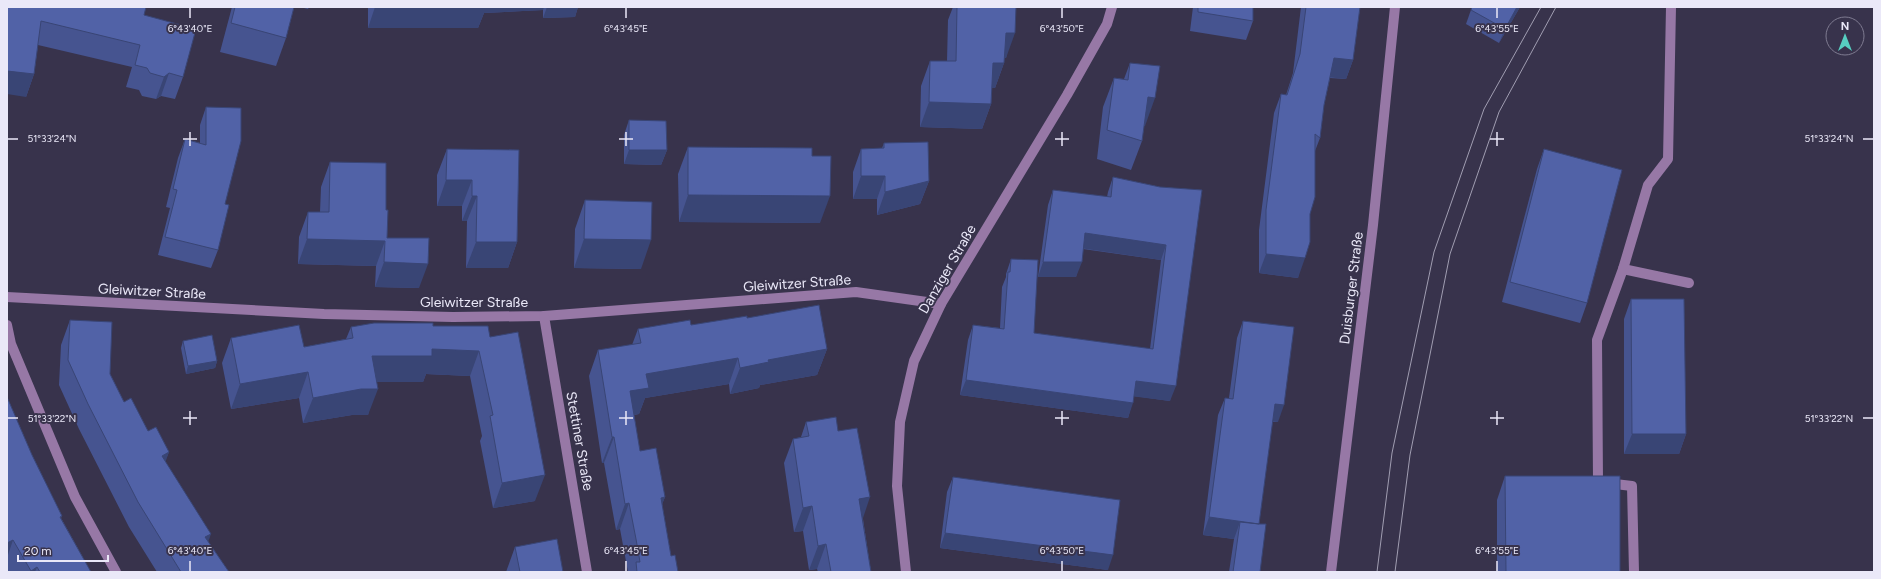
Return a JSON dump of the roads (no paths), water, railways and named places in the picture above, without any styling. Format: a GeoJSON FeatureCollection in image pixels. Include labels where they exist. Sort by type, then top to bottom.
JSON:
{"type":"FeatureCollection","features":[{"type":"Feature","properties":{"kind":"street","name":"Danziger Straße"},"geometry":{"type":"LineString","coordinates":[[906,572],[897,486],[900,422],[914,361],[941,304],[1067,95],[1107,24],[1112,7]]}},
{"type":"Feature","properties":{"kind":"street","name":"Duisburger Straße"},"geometry":{"type":"LineString","coordinates":[[1331,572],[1373,226],[1395,7]]}},
{"type":"Feature","properties":{"kind":"street"},"geometry":{"type":"LineString","coordinates":[[1634,572],[1632,486],[1598,482],[1597,340],[1623,269],[1648,185],[1668,159],[1671,7]]}},
{"type":"Feature","properties":{"kind":"street"},"geometry":{"type":"LineString","coordinates":[[1623,269],[1689,283]]}},
{"type":"Feature","properties":{"kind":"street","name":"Gleiwitzer Straße"},"geometry":{"type":"LineString","coordinates":[[7,297],[324,314],[453,317],[544,316],[856,292],[941,304]]}},
{"type":"Feature","properties":{"kind":"street","name":"Stettiner Straße"},"geometry":{"type":"LineString","coordinates":[[544,316],[587,572]]}},
{"type":"Feature","properties":{"kind":"street"},"geometry":{"type":"LineString","coordinates":[[7,325],[11,344],[75,497],[116,572]]}},
{"type":"Feature","properties":{"kind":"tram line"},"geometry":{"type":"LineString","coordinates":[[1377,572],[1392,453],[1434,252],[1484,109],[1541,7]]}},
{"type":"Feature","properties":{"kind":"tram line"},"geometry":{"type":"LineString","coordinates":[[1395,572],[1410,455],[1450,254],[1499,112],[1556,7]]}}]}
